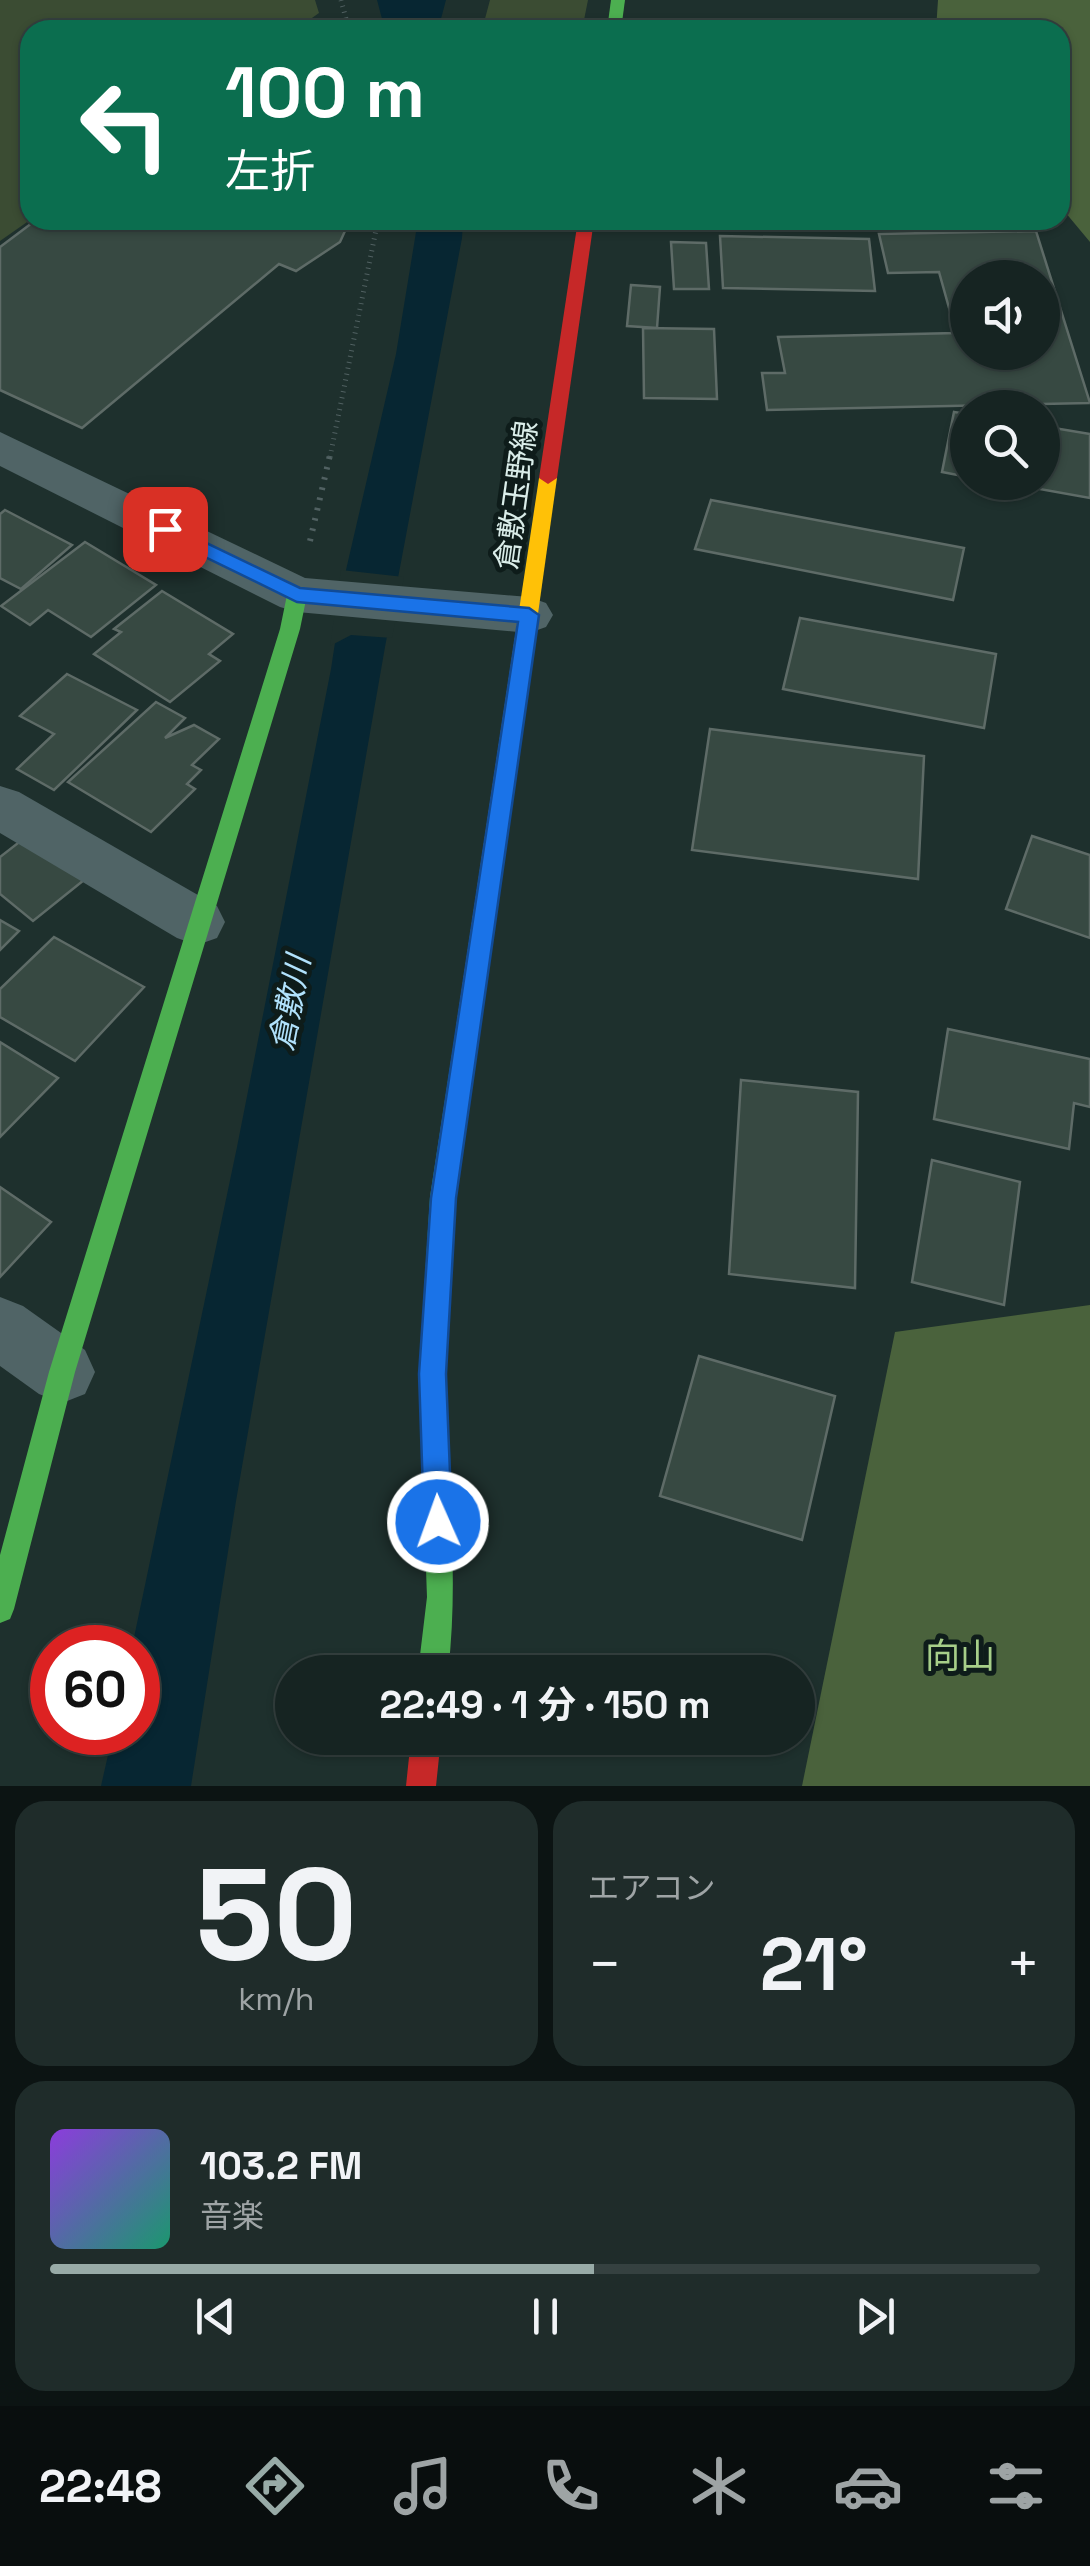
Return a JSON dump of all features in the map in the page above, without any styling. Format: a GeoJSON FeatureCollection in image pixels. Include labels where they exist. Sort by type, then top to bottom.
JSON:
{"type":"FeatureCollection","features":[{"type":"Feature","properties":{"kind":"main road","name":"倉敷玉野線"},"geometry":{"type":"LineString","coordinates":[[435,1655],[441,1597],[432,1374],[443,1198],[585,230]]}},
{"type":"Feature","properties":{"kind":"main road"},"geometry":{"type":"LineString","coordinates":[[1,1602],[62,1372],[169,1026],[197,922],[290,628],[306,597]]}},
{"type":"Feature","properties":{"kind":"main road"},"geometry":{"type":"LineString","coordinates":[[421,1786],[424,1755]]}},
{"type":"Feature","properties":{"kind":"street"},"geometry":{"type":"LineString","coordinates":[[0,446],[306,597],[529,615]]}},
{"type":"Feature","properties":{"kind":"street"},"geometry":{"type":"LineString","coordinates":[[0,808],[197,922]]}},
{"type":"Feature","properties":{"kind":"street"},"geometry":{"type":"LineString","coordinates":[[0,1328],[62,1372]]}},
{"type":"Feature","properties":{"kind":"path"},"geometry":{"type":"LineString","coordinates":[[306,597],[376,230]]}},
{"type":"Feature","properties":{"kind":"green space"},"geometry":{"type":"Polygon","coordinates":[[[0,0],[315,0],[319,13],[309,20],[20,20],[20,227],[0,241],[0,0]]]}},
{"type":"Feature","properties":{"kind":"green space"},"geometry":{"type":"Polygon","coordinates":[[[490,0],[588,0],[584,20],[485,20],[490,0]]]}},
{"type":"Feature","properties":{"kind":"green space"},"geometry":{"type":"Polygon","coordinates":[[[938,0],[1090,0],[1090,242],[1070,218],[1070,20],[937,20],[938,0]]]}},
{"type":"Feature","properties":{"kind":"green space","name":"向山"},"geometry":{"type":"Polygon","coordinates":[[[1090,1305],[1090,1786],[802,1786],[808,1755],[815,1755],[815,1723],[895,1332],[1090,1305]]]}},
{"type":"Feature","properties":{"kind":"water"},"geometry":{"type":"Polygon","coordinates":[[[377,0],[446,0],[441,20],[382,20],[377,0]]]}},
{"type":"Feature","properties":{"kind":"water","name":"倉敷川"},"geometry":{"type":"Polygon","coordinates":[[[416,230],[462,230],[385,647],[236,1501],[191,1786],[101,1786],[108,1755],[160,1755],[160,1625],[137,1625],[237,1147],[331,669],[346,570],[396,354],[416,230]]]}},
{"type":"Feature","properties":{"kind":"pier"},"geometry":{"type":"Polygon","coordinates":[[[341,570],[404,577],[392,638],[351,635],[330,646],[341,570]]]}},
{"type":"Feature","properties":{"kind":"building"},"geometry":{"type":"Polygon","coordinates":[[[23,230],[345,230],[340,242],[296,271],[279,264],[82,428],[0,390],[0,247],[23,230]]]}},
{"type":"Feature","properties":{"kind":"building"},"geometry":{"type":"Polygon","coordinates":[[[1036,231],[1045,260],[950,260],[950,311],[939,272],[888,273],[879,234],[1036,231]]]}},
{"type":"Feature","properties":{"kind":"building"},"geometry":{"type":"Polygon","coordinates":[[[720,236],[869,239],[875,291],[723,288],[720,236]]]}},
{"type":"Feature","properties":{"kind":"building"},"geometry":{"type":"Polygon","coordinates":[[[671,242],[706,243],[709,289],[674,289],[671,242]]]}},
{"type":"Feature","properties":{"kind":"building"},"geometry":{"type":"Polygon","coordinates":[[[631,285],[660,287],[657,328],[627,326],[631,285]]]}},
{"type":"Feature","properties":{"kind":"building"},"geometry":{"type":"Polygon","coordinates":[[[1060,307],[1090,403],[1060,404],[1060,390],[950,390],[950,406],[767,410],[762,373],[785,373],[778,337],[950,333],[950,370],[1060,370],[1060,307]]]}},
{"type":"Feature","properties":{"kind":"building"},"geometry":{"type":"Polygon","coordinates":[[[643,328],[714,329],[717,399],[644,398],[643,328]]]}},
{"type":"Feature","properties":{"kind":"building"},"geometry":{"type":"Polygon","coordinates":[[[1060,429],[1090,434],[1090,498],[1060,493],[1060,429]]]}},
{"type":"Feature","properties":{"kind":"building"},"geometry":{"type":"Polygon","coordinates":[[[950,432],[950,474],[942,472],[950,432]]]}},
{"type":"Feature","properties":{"kind":"building"},"geometry":{"type":"Polygon","coordinates":[[[711,500],[964,548],[953,600],[695,549],[711,500]]]}},
{"type":"Feature","properties":{"kind":"building"},"geometry":{"type":"Polygon","coordinates":[[[5,510],[72,545],[21,589],[0,578],[0,514],[5,510]]]}},
{"type":"Feature","properties":{"kind":"building"},"geometry":{"type":"Polygon","coordinates":[[[85,542],[156,585],[91,637],[48,610],[30,625],[1,606],[85,542]]]}},
{"type":"Feature","properties":{"kind":"building"},"geometry":{"type":"Polygon","coordinates":[[[162,591],[233,634],[209,654],[220,661],[170,702],[94,654],[121,632],[114,629],[162,591]]]}},
{"type":"Feature","properties":{"kind":"building"},"geometry":{"type":"Polygon","coordinates":[[[800,618],[996,654],[984,728],[783,689],[800,618]]]}},
{"type":"Feature","properties":{"kind":"building"},"geometry":{"type":"Polygon","coordinates":[[[67,674],[137,710],[54,790],[17,769],[54,734],[20,716],[67,674]]]}},
{"type":"Feature","properties":{"kind":"building"},"geometry":{"type":"Polygon","coordinates":[[[156,702],[185,718],[165,738],[194,725],[219,739],[192,765],[201,770],[187,784],[195,789],[151,832],[68,782],[156,702]]]}},
{"type":"Feature","properties":{"kind":"building"},"geometry":{"type":"Polygon","coordinates":[[[710,729],[924,756],[918,879],[692,850],[710,729]]]}},
{"type":"Feature","properties":{"kind":"building"},"geometry":{"type":"Polygon","coordinates":[[[27,836],[84,880],[33,921],[0,894],[0,857],[27,836]]]}},
{"type":"Feature","properties":{"kind":"building"},"geometry":{"type":"Polygon","coordinates":[[[1032,836],[1090,855],[1090,938],[1006,909],[1032,836]]]}},
{"type":"Feature","properties":{"kind":"building"},"geometry":{"type":"Polygon","coordinates":[[[0,920],[19,931],[0,950],[0,920]]]}},
{"type":"Feature","properties":{"kind":"building"},"geometry":{"type":"Polygon","coordinates":[[[54,937],[144,987],[75,1061],[0,1017],[0,989],[54,937]]]}},
{"type":"Feature","properties":{"kind":"building"},"geometry":{"type":"Polygon","coordinates":[[[948,1029],[1090,1059],[1090,1107],[1074,1103],[1069,1149],[934,1119],[948,1029]]]}},
{"type":"Feature","properties":{"kind":"building"},"geometry":{"type":"Polygon","coordinates":[[[0,1042],[58,1078],[0,1137],[0,1042]]]}},
{"type":"Feature","properties":{"kind":"building"},"geometry":{"type":"Polygon","coordinates":[[[741,1080],[858,1092],[855,1288],[729,1274],[741,1080]]]}},
{"type":"Feature","properties":{"kind":"building"},"geometry":{"type":"Polygon","coordinates":[[[932,1160],[1020,1182],[1004,1305],[912,1282],[932,1160]]]}},
{"type":"Feature","properties":{"kind":"building"},"geometry":{"type":"Polygon","coordinates":[[[0,1187],[51,1222],[0,1277],[0,1187]]]}},
{"type":"Feature","properties":{"kind":"building"},"geometry":{"type":"Polygon","coordinates":[[[699,1356],[835,1396],[802,1540],[660,1496],[699,1356]]]}},
{"type":"Feature","properties":{"kind":"traffic: fast"},"geometry":{"type":"LineString","coordinates":[[615,20],[618,0]]}},
{"type":"Feature","properties":{"kind":"traffic: fast"},"geometry":{"type":"LineString","coordinates":[[0,1609],[62,1372],[290,629],[297,595]]}},
{"type":"Feature","properties":{"kind":"traffic: fast"},"geometry":{"type":"LineString","coordinates":[[435,1655],[441,1597],[432,1374],[443,1197],[468,1028]]}},
{"type":"Feature","properties":{"kind":"traffic: slow"},"geometry":{"type":"LineString","coordinates":[[468,1028],[548,478]]}},
{"type":"Feature","properties":{"kind":"traffic: jam"},"geometry":{"type":"LineString","coordinates":[[548,478],[585,230]]}},
{"type":"Feature","properties":{"kind":"traffic: jam"},"geometry":{"type":"LineString","coordinates":[[421,1786],[424,1755]]}},
{"type":"Feature","properties":{"kind":"route"},"geometry":{"type":"LineString","coordinates":[[165,529],[297,595],[529,615],[443,1198],[432,1374],[438,1522]]}}]}
